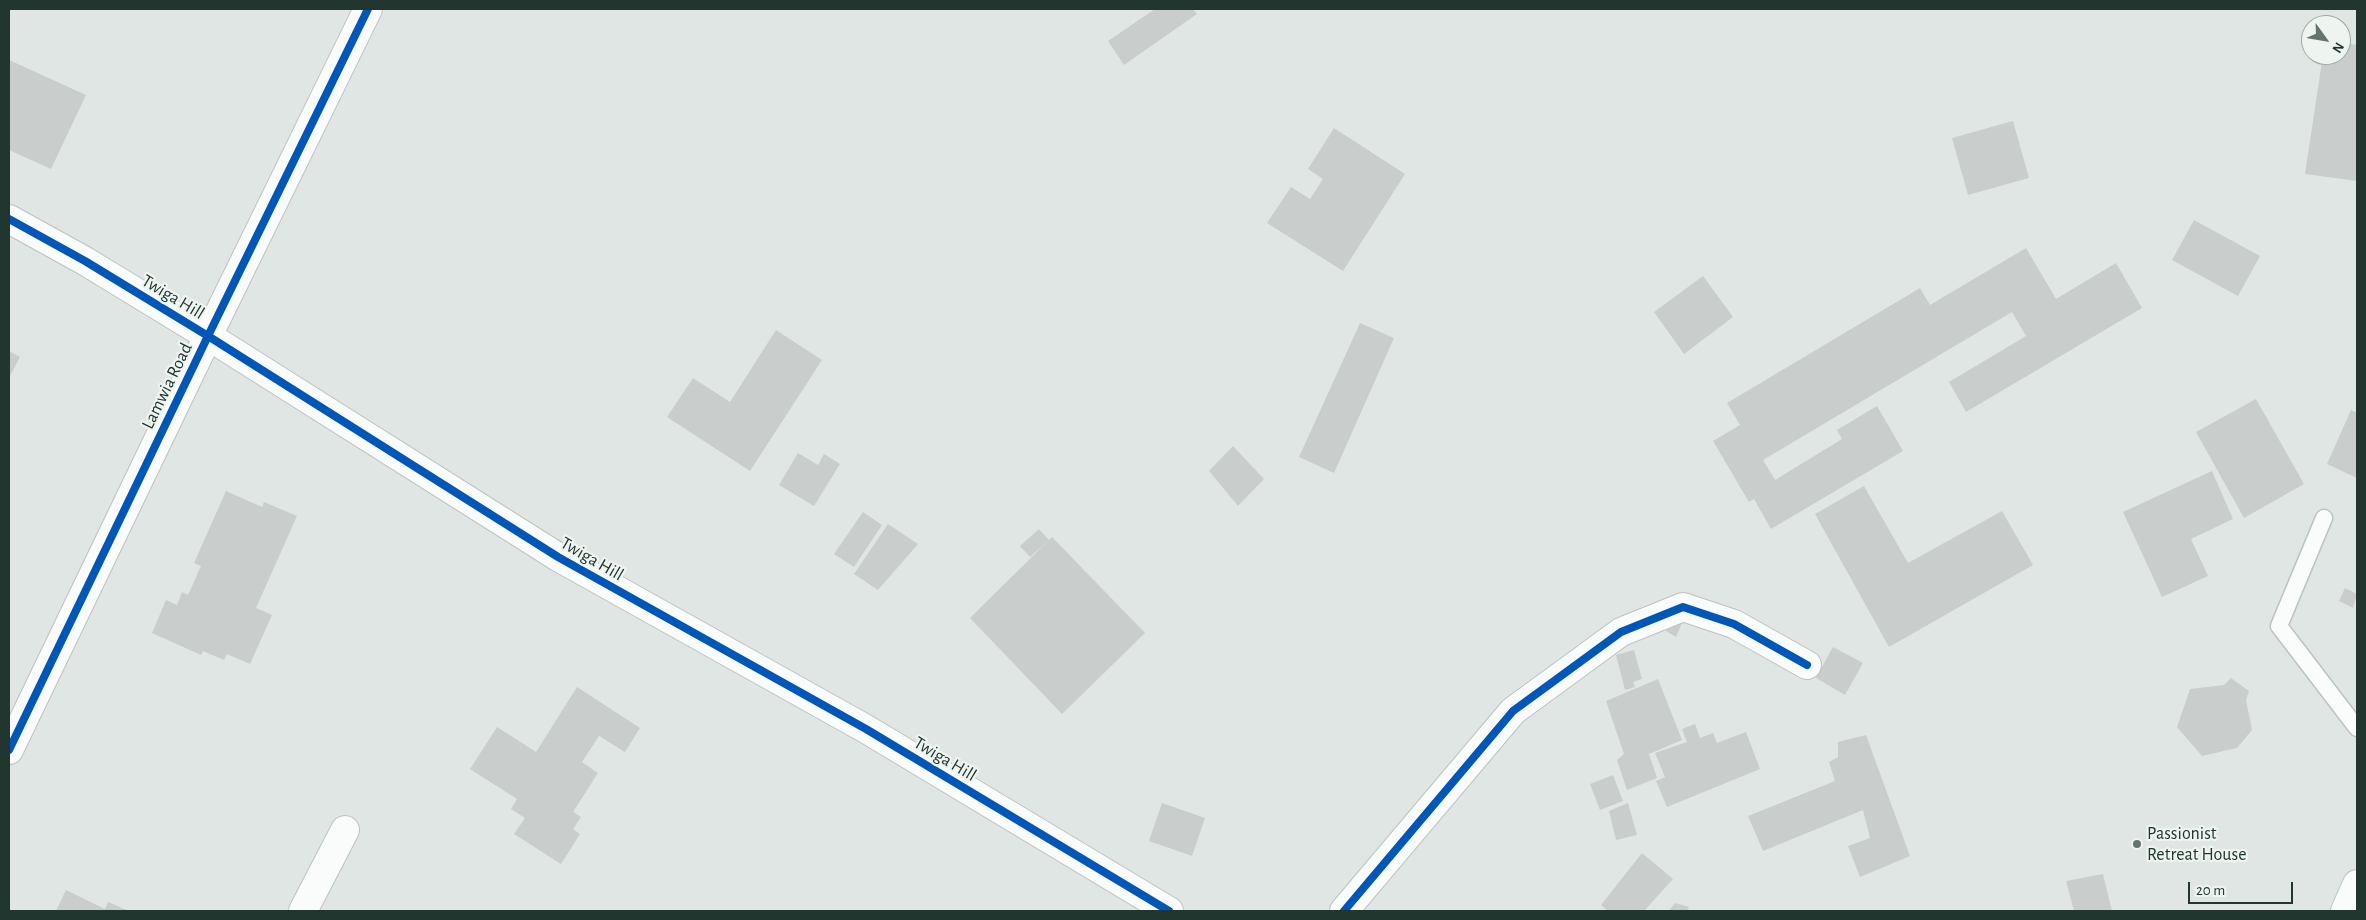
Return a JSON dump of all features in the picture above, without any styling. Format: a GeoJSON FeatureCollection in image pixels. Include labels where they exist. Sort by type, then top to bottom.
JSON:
{"type":"FeatureCollection","features":[{"type":"Feature","properties":{"kind":"street","name":"Lamwia Road"},"geometry":{"type":"LineString","coordinates":[[9,750],[368,9]]}},
{"type":"Feature","properties":{"kind":"street","name":"Twiga Hill"},"geometry":{"type":"LineString","coordinates":[[9,219],[85,261],[208,336],[558,557],[866,729],[1169,911]]}},
{"type":"Feature","properties":{"kind":"street"},"geometry":{"type":"LineString","coordinates":[[1344,911],[1513,711],[1621,632],[1683,607],[1734,624],[1807,665]]}},
{"type":"Feature","properties":{"kind":"street"},"geometry":{"type":"LineString","coordinates":[[303,911],[345,830]]}},
{"type":"Feature","properties":{"kind":"street"},"geometry":{"type":"LineString","coordinates":[[2345,911],[2357,884]]}},
{"type":"Feature","properties":{"kind":"lane"},"geometry":{"type":"LineString","coordinates":[[2324,518],[2279,626],[2357,728]]}},
{"type":"Feature","properties":{"kind":"building"},"geometry":{"type":"Polygon","coordinates":[[[1155,9],[1193,9],[1197,14],[1124,65],[1108,41],[1155,9]]]}},
{"type":"Feature","properties":{"kind":"building"},"geometry":{"type":"Polygon","coordinates":[[[2351,44],[2357,45],[2357,181],[2305,174],[2321,65],[2351,65],[2351,44]]]}},
{"type":"Feature","properties":{"kind":"building"},"geometry":{"type":"Polygon","coordinates":[[[9,60],[86,95],[51,169],[9,150],[9,60]]]}},
{"type":"Feature","properties":{"kind":"building"},"geometry":{"type":"Polygon","coordinates":[[[2013,121],[2029,178],[1968,195],[1952,138],[2013,121]]]}},
{"type":"Feature","properties":{"kind":"building"},"geometry":{"type":"Polygon","coordinates":[[[1334,128],[1405,174],[1343,271],[1267,223],[1291,187],[1310,199],[1323,179],[1308,169],[1334,128]]]}},
{"type":"Feature","properties":{"kind":"building"},"geometry":{"type":"Polygon","coordinates":[[[2194,220],[2260,256],[2238,296],[2172,260],[2194,220]]]}},
{"type":"Feature","properties":{"kind":"building"},"geometry":{"type":"Polygon","coordinates":[[[2026,248],[2056,299],[2116,263],[2142,308],[1966,412],[1949,382],[2026,336],[2012,312],[1763,460],[1775,480],[1842,439],[1837,430],[1877,406],[1903,451],[1771,529],[1754,499],[1749,502],[1713,441],[1740,425],[1727,403],[1920,288],[1930,305],[2026,248]]]}},
{"type":"Feature","properties":{"kind":"building"},"geometry":{"type":"Polygon","coordinates":[[[1703,276],[1733,317],[1684,354],[1654,312],[1703,276]]]}},
{"type":"Feature","properties":{"kind":"building"},"geometry":{"type":"Polygon","coordinates":[[[1360,323],[1394,338],[1334,473],[1299,457],[1360,323]]]}},
{"type":"Feature","properties":{"kind":"building"},"geometry":{"type":"Polygon","coordinates":[[[776,330],[822,360],[750,471],[667,417],[693,378],[730,402],[776,330]]]}},
{"type":"Feature","properties":{"kind":"building"},"geometry":{"type":"Polygon","coordinates":[[[9,351],[20,357],[9,378],[9,351]]]}},
{"type":"Feature","properties":{"kind":"building"},"geometry":{"type":"Polygon","coordinates":[[[2256,399],[2304,484],[2244,518],[2196,432],[2256,399]]]}},
{"type":"Feature","properties":{"kind":"building"},"geometry":{"type":"Polygon","coordinates":[[[2351,410],[2357,413],[2357,478],[2327,464],[2351,410]]]}},
{"type":"Feature","properties":{"kind":"building"},"geometry":{"type":"Polygon","coordinates":[[[1233,446],[1264,479],[1238,506],[1209,471],[1233,446]]]}},
{"type":"Feature","properties":{"kind":"building"},"geometry":{"type":"Polygon","coordinates":[[[798,453],[818,465],[824,454],[840,464],[814,506],[779,485],[798,453]]]}},
{"type":"Feature","properties":{"kind":"building"},"geometry":{"type":"Polygon","coordinates":[[[2212,471],[2233,519],[2191,539],[2208,576],[2162,597],[2123,512],[2212,471]]]}},
{"type":"Feature","properties":{"kind":"building"},"geometry":{"type":"Polygon","coordinates":[[[1864,486],[1908,563],[2002,511],[2033,565],[1889,647],[1815,514],[1864,486]]]}},
{"type":"Feature","properties":{"kind":"building"},"geometry":{"type":"Polygon","coordinates":[[[226,491],[262,507],[264,502],[297,516],[256,608],[272,615],[250,664],[227,654],[224,660],[203,651],[201,655],[152,633],[166,600],[177,605],[182,592],[188,595],[201,566],[194,563],[226,491]]]}},
{"type":"Feature","properties":{"kind":"building"},"geometry":{"type":"Polygon","coordinates":[[[863,512],[882,525],[854,567],[834,554],[863,512]]]}},
{"type":"Feature","properties":{"kind":"building"},"geometry":{"type":"Polygon","coordinates":[[[888,524],[918,544],[878,590],[854,574],[888,524]]]}},
{"type":"Feature","properties":{"kind":"building"},"geometry":{"type":"Polygon","coordinates":[[[1039,529],[1049,540],[1030,557],[1020,546],[1039,529]]]}},
{"type":"Feature","properties":{"kind":"building"},"geometry":{"type":"Polygon","coordinates":[[[1052,537],[1145,633],[1062,714],[970,618],[1052,537]]]}},
{"type":"Feature","properties":{"kind":"building"},"geometry":{"type":"Polygon","coordinates":[[[2345,588],[2357,594],[2353,608],[2339,601],[2345,588]]]}},
{"type":"Feature","properties":{"kind":"building"},"geometry":{"type":"Polygon","coordinates":[[[1673,615],[1683,621],[1676,637],[1666,631],[1673,615]]]}},
{"type":"Feature","properties":{"kind":"building"},"geometry":{"type":"Polygon","coordinates":[[[1833,647],[1863,663],[1845,695],[1816,678],[1833,647]]]}},
{"type":"Feature","properties":{"kind":"building"},"geometry":{"type":"Polygon","coordinates":[[[1634,650],[1642,679],[1633,682],[1635,687],[1625,690],[1616,655],[1634,650]]]}},
{"type":"Feature","properties":{"kind":"building"},"geometry":{"type":"Polygon","coordinates":[[[2231,678],[2249,691],[2246,700],[2252,730],[2237,748],[2202,756],[2177,727],[2190,689],[2224,685],[2231,678]]]}},
{"type":"Feature","properties":{"kind":"building"},"geometry":{"type":"Polygon","coordinates":[[[1658,679],[1682,740],[1649,754],[1657,778],[1627,790],[1617,760],[1624,754],[1606,701],[1658,679]]]}},
{"type":"Feature","properties":{"kind":"building"},"geometry":{"type":"Polygon","coordinates":[[[577,687],[640,728],[625,752],[599,736],[582,762],[598,773],[573,812],[581,817],[573,829],[580,834],[561,864],[514,834],[525,818],[511,809],[517,799],[470,769],[497,727],[536,752],[577,687]]]}},
{"type":"Feature","properties":{"kind":"building"},"geometry":{"type":"Polygon","coordinates":[[[1695,724],[1700,738],[1713,733],[1717,743],[1746,732],[1760,769],[1667,807],[1656,781],[1665,777],[1655,753],[1687,742],[1682,729],[1695,724]]]}},
{"type":"Feature","properties":{"kind":"building"},"geometry":{"type":"Polygon","coordinates":[[[1866,735],[1910,856],[1860,877],[1848,846],[1870,838],[1863,810],[1763,851],[1748,816],[1835,781],[1829,762],[1838,757],[1838,742],[1866,735]]]}},
{"type":"Feature","properties":{"kind":"building"},"geometry":{"type":"Polygon","coordinates":[[[1613,775],[1623,801],[1600,810],[1590,784],[1613,775]]]}},
{"type":"Feature","properties":{"kind":"building"},"geometry":{"type":"Polygon","coordinates":[[[1162,803],[1205,818],[1192,856],[1149,841],[1162,803]]]}},
{"type":"Feature","properties":{"kind":"building"},"geometry":{"type":"Polygon","coordinates":[[[1628,803],[1637,835],[1616,840],[1609,811],[1628,803]]]}},
{"type":"Feature","properties":{"kind":"building"},"geometry":{"type":"Polygon","coordinates":[[[1642,853],[1673,879],[1644,911],[1608,911],[1601,905],[1642,853]]]}},
{"type":"Feature","properties":{"kind":"building"},"geometry":{"type":"Polygon","coordinates":[[[2103,874],[2112,911],[2074,911],[2066,881],[2103,874]]]}},
{"type":"Feature","properties":{"kind":"building"},"geometry":{"type":"Polygon","coordinates":[[[66,890],[105,909],[108,902],[129,911],[56,911],[66,890]]]}},
{"type":"Feature","properties":{"kind":"building"},"geometry":{"type":"Polygon","coordinates":[[[1675,903],[1689,907],[1687,911],[1669,911],[1675,903]]]}},
{"type":"Feature","properties":{"kind":"cycle path"},"geometry":{"type":"LineString","coordinates":[[9,750],[368,9]]}},
{"type":"Feature","properties":{"kind":"cycle path"},"geometry":{"type":"LineString","coordinates":[[9,219],[85,261],[208,336],[558,557],[866,729],[1169,911]]}},
{"type":"Feature","properties":{"kind":"cycle path"},"geometry":{"type":"LineString","coordinates":[[1344,911],[1513,711],[1621,632],[1683,607],[1734,624],[1807,665]]}},
{"type":"Feature","properties":{"kind":"place","name":"Passionist Retreat House"},"geometry":{"type":"Point","coordinates":[2137,844]}}]}
